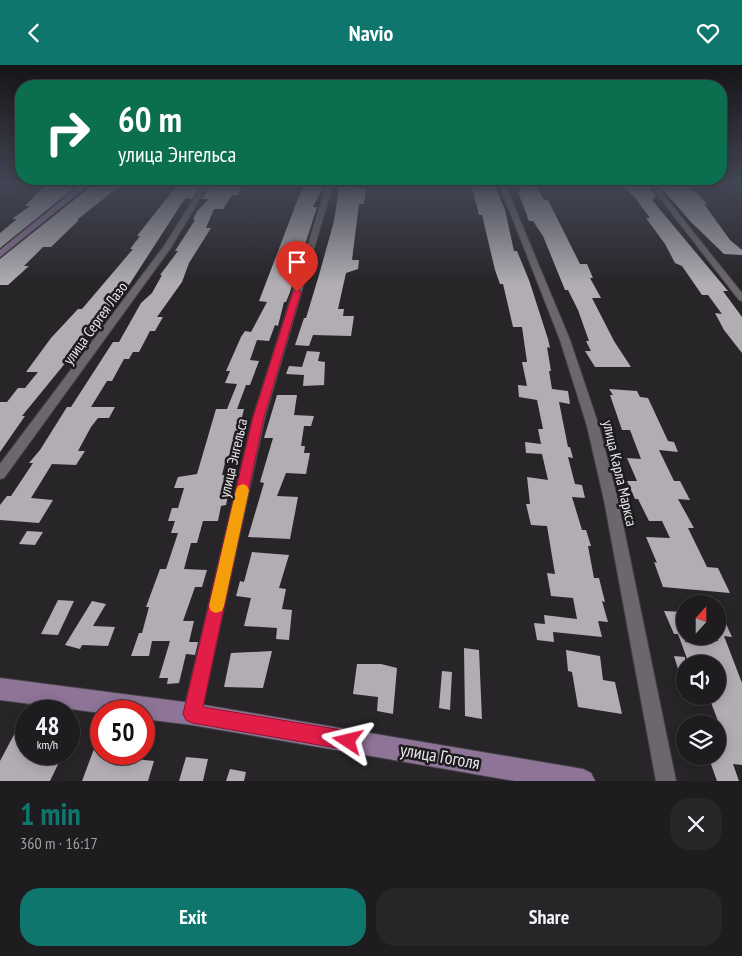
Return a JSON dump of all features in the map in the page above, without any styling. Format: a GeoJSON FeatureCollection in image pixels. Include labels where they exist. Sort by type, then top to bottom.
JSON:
{"type":"FeatureCollection","features":[{"type":"Feature","properties":{"kind":"main road"},"geometry":{"type":"LineString","coordinates":[[0,254],[45,217]]}},
{"type":"Feature","properties":{"kind":"main road","name":"улица Гоголя"},"geometry":{"type":"LineString","coordinates":[[0,689],[192,714],[583,781]]}},
{"type":"Feature","properties":{"kind":"street","name":"улица Сергея Лазо"},"geometry":{"type":"LineString","coordinates":[[0,474],[162,254],[185,217]]}},
{"type":"Feature","properties":{"kind":"street","name":"улица Энгельса"},"geometry":{"type":"LineString","coordinates":[[192,714],[259,417],[320,217]]}},
{"type":"Feature","properties":{"kind":"street","name":"улица Карла Маркса"},"geometry":{"type":"LineString","coordinates":[[516,217],[566,340],[592,425],[611,499],[666,781]]}},
{"type":"Feature","properties":{"kind":"street"},"geometry":{"type":"LineString","coordinates":[[678,217],[742,298]]}},
{"type":"Feature","properties":{"kind":"building"},"geometry":{"type":"Polygon","coordinates":[[[38,217],[0,248],[0,233],[17,219],[12,219],[38,217]]]}},
{"type":"Feature","properties":{"kind":"building"},"geometry":{"type":"Polygon","coordinates":[[[52,217],[80,217],[51,247],[43,247],[24,266],[29,266],[8,285],[0,285],[0,259],[52,217]]]}},
{"type":"Feature","properties":{"kind":"building"},"geometry":{"type":"Polygon","coordinates":[[[152,217],[173,217],[129,285],[22,416],[25,416],[0,452],[0,402],[7,402],[18,388],[25,388],[38,372],[26,372],[51,338],[78,309],[82,309],[133,249],[130,249],[140,236],[137,236],[152,217]]]}},
{"type":"Feature","properties":{"kind":"building"},"geometry":{"type":"Polygon","coordinates":[[[194,217],[210,217],[206,228],[211,228],[189,263],[182,282],[157,317],[163,317],[155,331],[150,331],[139,352],[133,352],[129,359],[124,359],[112,381],[107,381],[91,407],[115,407],[109,418],[98,418],[91,427],[78,451],[85,451],[76,465],[52,464],[31,498],[53,500],[39,523],[0,520],[0,505],[7,496],[11,496],[33,463],[29,463],[40,450],[67,407],[71,407],[113,342],[119,342],[141,303],[152,293],[162,275],[160,275],[178,251],[175,251],[195,220],[193,220],[194,217]]]}},
{"type":"Feature","properties":{"kind":"building"},"geometry":{"type":"Polygon","coordinates":[[[291,217],[314,217],[290,292],[286,302],[284,302],[278,326],[275,325],[269,341],[257,340],[250,360],[259,361],[250,385],[246,385],[237,409],[244,409],[241,421],[244,421],[230,459],[226,459],[222,475],[231,476],[224,495],[228,495],[226,505],[221,506],[218,521],[203,521],[197,543],[191,543],[184,569],[207,570],[202,587],[195,587],[183,621],[194,621],[189,642],[198,642],[195,655],[186,654],[179,683],[167,684],[168,678],[159,678],[170,641],[152,641],[149,656],[131,656],[139,633],[142,633],[149,607],[146,607],[160,569],[166,569],[178,533],[171,533],[175,521],[168,521],[172,508],[178,508],[184,488],[174,488],[178,477],[197,474],[216,409],[227,409],[237,384],[225,383],[230,371],[226,371],[241,337],[245,331],[251,332],[267,302],[259,301],[291,217]]]}},
{"type":"Feature","properties":{"kind":"building"},"geometry":{"type":"Polygon","coordinates":[[[335,217],[357,217],[352,260],[359,260],[358,269],[346,273],[338,309],[344,309],[343,316],[354,316],[351,336],[313,335],[309,346],[295,345],[304,318],[306,318],[335,217]]]}},
{"type":"Feature","properties":{"kind":"building"},"geometry":{"type":"Polygon","coordinates":[[[483,217],[507,217],[514,251],[517,251],[529,280],[548,339],[550,348],[547,347],[552,389],[568,391],[570,404],[559,402],[568,447],[570,447],[573,458],[568,457],[575,484],[582,485],[585,498],[572,497],[582,530],[586,530],[591,546],[588,546],[594,578],[599,578],[605,602],[602,601],[608,622],[598,621],[602,637],[553,632],[554,642],[537,640],[534,623],[545,624],[544,615],[577,619],[573,598],[551,596],[547,573],[555,574],[547,526],[531,525],[526,504],[530,504],[527,477],[548,480],[542,454],[526,453],[525,442],[541,444],[538,429],[543,429],[537,400],[519,397],[518,385],[527,386],[522,362],[527,362],[522,327],[513,327],[503,284],[500,284],[483,217]]]}},
{"type":"Feature","properties":{"kind":"building"},"geometry":{"type":"Polygon","coordinates":[[[528,217],[557,217],[580,264],[587,264],[593,278],[590,278],[601,298],[592,298],[614,341],[631,367],[595,367],[585,351],[591,351],[586,341],[589,341],[578,310],[568,290],[565,290],[543,236],[533,221],[529,221],[528,217]]]}},
{"type":"Feature","properties":{"kind":"building"},"geometry":{"type":"Polygon","coordinates":[[[667,217],[728,291],[723,291],[742,317],[742,353],[724,330],[715,313],[722,314],[708,295],[702,295],[682,266],[675,263],[665,244],[646,218],[667,217]]]}},
{"type":"Feature","properties":{"kind":"building"},"geometry":{"type":"Polygon","coordinates":[[[687,217],[714,217],[730,240],[742,250],[742,255],[724,254],[687,217]]]}},
{"type":"Feature","properties":{"kind":"building"},"geometry":{"type":"Polygon","coordinates":[[[307,351],[320,352],[318,361],[325,362],[324,385],[303,386],[304,375],[286,374],[289,366],[302,367],[307,351]]]}},
{"type":"Feature","properties":{"kind":"building"},"geometry":{"type":"Polygon","coordinates":[[[609,389],[637,391],[640,397],[648,398],[668,441],[674,442],[678,452],[659,450],[674,481],[680,481],[690,500],[678,499],[694,528],[688,528],[707,567],[718,568],[730,593],[663,587],[654,562],[657,563],[646,537],[670,538],[662,521],[649,521],[638,499],[635,499],[627,481],[637,481],[627,458],[641,459],[630,430],[622,430],[610,395],[613,395],[609,389]]]}},
{"type":"Feature","properties":{"kind":"building"},"geometry":{"type":"Polygon","coordinates":[[[277,395],[297,395],[294,415],[314,416],[311,426],[304,426],[301,446],[305,446],[304,453],[310,453],[306,474],[286,473],[277,496],[298,497],[290,539],[248,537],[264,483],[260,482],[273,438],[264,438],[277,395]]]}},
{"type":"Feature","properties":{"kind":"building"},"geometry":{"type":"Polygon","coordinates":[[[27,531],[43,532],[35,545],[19,544],[27,531]]]}},
{"type":"Feature","properties":{"kind":"building"},"geometry":{"type":"Polygon","coordinates":[[[252,552],[289,555],[279,588],[286,589],[282,609],[292,610],[289,640],[276,639],[277,628],[244,626],[251,598],[236,596],[240,581],[244,582],[252,552]]]}},
{"type":"Feature","properties":{"kind":"building"},"geometry":{"type":"Polygon","coordinates":[[[58,600],[74,601],[58,635],[41,634],[58,600]]]}},
{"type":"Feature","properties":{"kind":"building"},"geometry":{"type":"Polygon","coordinates":[[[92,601],[106,604],[93,626],[115,627],[108,646],[82,645],[80,649],[65,645],[92,601]]]}},
{"type":"Feature","properties":{"kind":"building"},"geometry":{"type":"Polygon","coordinates":[[[664,611],[676,612],[676,634],[674,634],[664,611]]]}},
{"type":"Feature","properties":{"kind":"building"},"geometry":{"type":"Polygon","coordinates":[[[726,624],[732,637],[726,636],[726,624]]]}},
{"type":"Feature","properties":{"kind":"building"},"geometry":{"type":"Polygon","coordinates":[[[726,641],[742,683],[742,765],[733,764],[739,781],[717,781],[711,765],[726,765],[726,715],[716,715],[712,705],[726,705],[726,655],[686,655],[682,645],[726,645],[726,641]]]}},
{"type":"Feature","properties":{"kind":"building"},"geometry":{"type":"Polygon","coordinates":[[[464,648],[479,650],[482,719],[465,716],[464,648]]]}},
{"type":"Feature","properties":{"kind":"building"},"geometry":{"type":"Polygon","coordinates":[[[566,650],[600,656],[603,680],[615,682],[622,714],[578,707],[572,672],[568,671],[566,650]]]}},
{"type":"Feature","properties":{"kind":"building"},"geometry":{"type":"Polygon","coordinates":[[[272,651],[263,688],[224,687],[231,653],[272,651]]]}},
{"type":"Feature","properties":{"kind":"building"},"geometry":{"type":"Polygon","coordinates":[[[357,664],[381,664],[397,668],[393,714],[377,711],[378,697],[353,694],[357,664]]]}},
{"type":"Feature","properties":{"kind":"building"},"geometry":{"type":"Polygon","coordinates":[[[442,671],[452,672],[450,710],[439,708],[442,671]]]}},
{"type":"Feature","properties":{"kind":"building"},"geometry":{"type":"Polygon","coordinates":[[[15,733],[15,765],[58,765],[50,781],[0,781],[0,761],[15,733]]]}},
{"type":"Feature","properties":{"kind":"building"},"geometry":{"type":"Polygon","coordinates":[[[186,757],[208,759],[203,781],[179,781],[186,757]]]}},
{"type":"Feature","properties":{"kind":"building"},"geometry":{"type":"Polygon","coordinates":[[[90,760],[90,765],[153,765],[148,781],[82,781],[90,760]]]}},
{"type":"Feature","properties":{"kind":"building"},"geometry":{"type":"Polygon","coordinates":[[[230,769],[246,772],[244,781],[226,781],[230,769]]]}},
{"type":"Feature","properties":{"kind":"slow traffic"},"geometry":{"type":"LineString","coordinates":[[216,606],[243,490]]}},
{"type":"Feature","properties":{"kind":"route"},"geometry":{"type":"LineString","coordinates":[[297,292],[259,417],[192,714],[348,741]]}}]}
